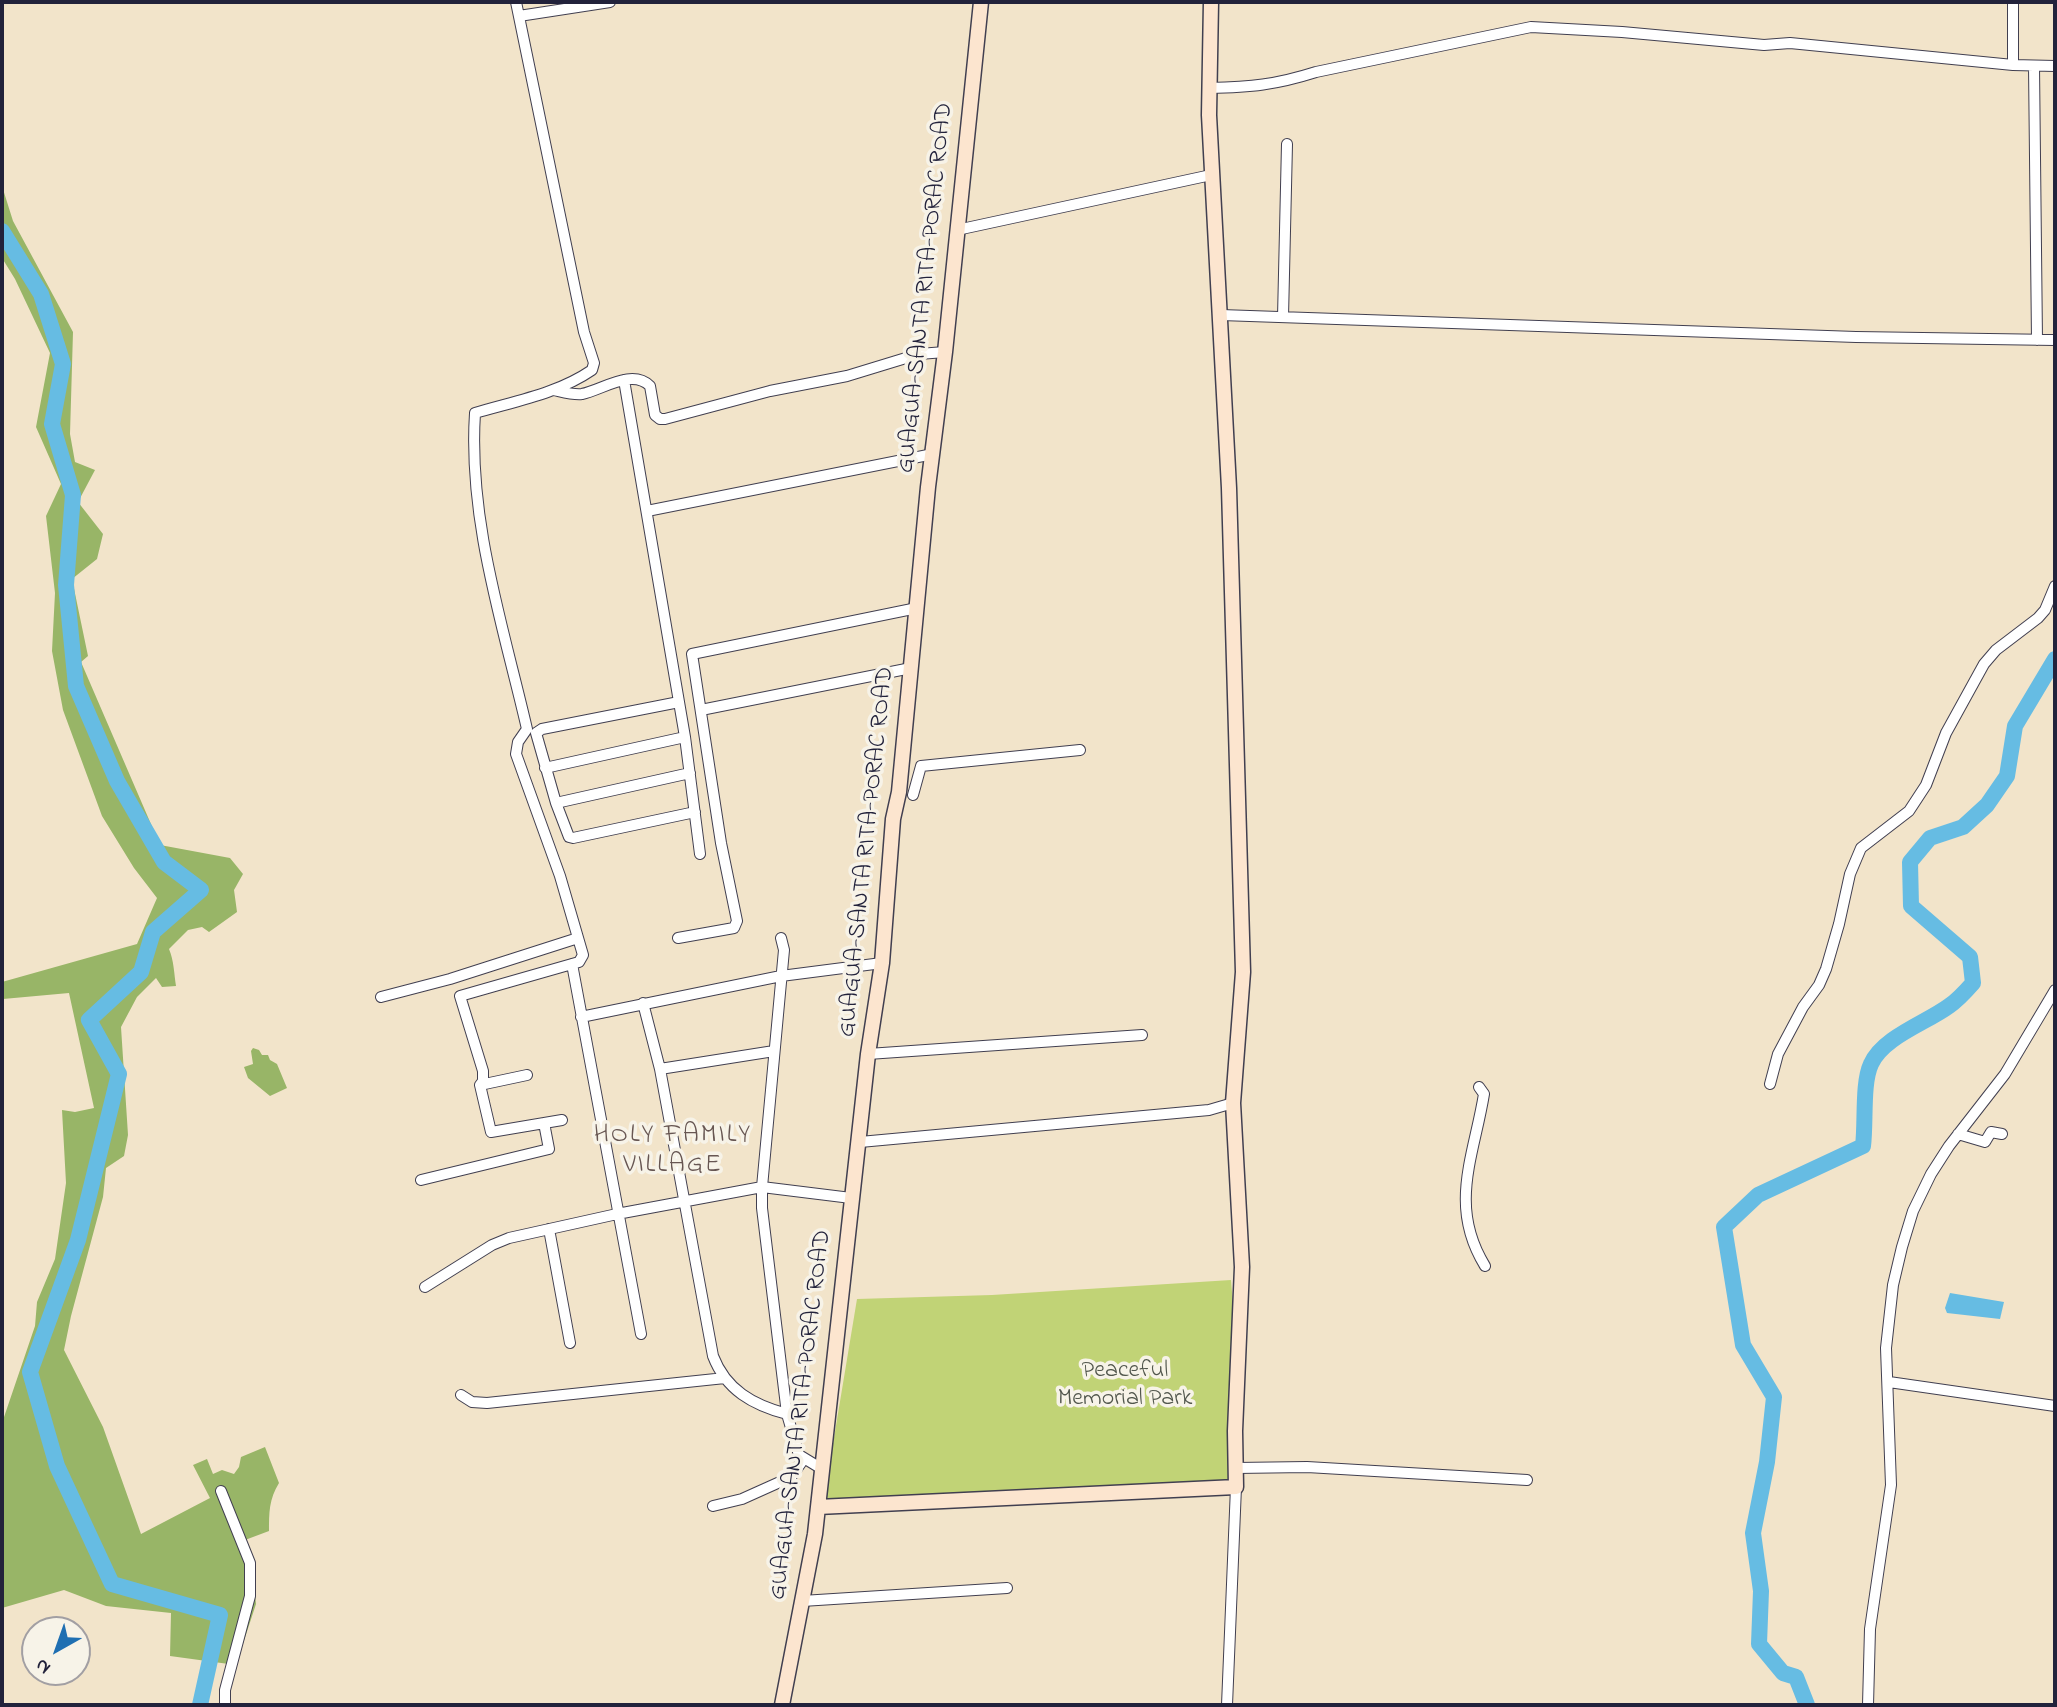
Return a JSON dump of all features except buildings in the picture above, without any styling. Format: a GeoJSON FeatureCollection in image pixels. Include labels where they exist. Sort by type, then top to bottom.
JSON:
{"type":"FeatureCollection","features":[{"type":"Feature","properties":{"kind":"street"},"geometry":{"type":"LineString","coordinates":[[516,2],[582,319],[594,363],[592,370],[584,376],[554,390],[475,413],[473,449],[482,528],[495,605],[527,729],[518,742],[516,754],[560,876],[583,955],[582,960],[572,964],[460,996],[482,1070],[483,1081],[480,1085],[491,1132],[562,1120]]}},
{"type":"Feature","properties":{"kind":"street"},"geometry":{"type":"LineString","coordinates":[[519,16],[610,2]]}},
{"type":"Feature","properties":{"kind":"street","name":"GUAGUA-SANTA RITA-PORAC ROAD"},"geometry":{"type":"LineString","coordinates":[[782,1705],[818,1507],[851,1198],[882,963],[892,820],[899,792],[928,487],[982,2]]}},
{"type":"Feature","properties":{"kind":"street"},"geometry":{"type":"LineString","coordinates":[[1211,2],[1211,175],[1221,315],[1244,972],[1233,1103],[1241,1267],[1227,1705]]}},
{"type":"Feature","properties":{"kind":"street"},"geometry":{"type":"LineString","coordinates":[[2013,2],[2014,65]]}},
{"type":"Feature","properties":{"kind":"street"},"geometry":{"type":"LineString","coordinates":[[1209,89],[1254,88],[1282,83],[1316,72],[1531,27],[1764,45],[1790,43],[2014,65],[2055,66]]}},
{"type":"Feature","properties":{"kind":"street"},"geometry":{"type":"LineString","coordinates":[[2035,66],[2037,340]]}},
{"type":"Feature","properties":{"kind":"street"},"geometry":{"type":"LineString","coordinates":[[1283,317],[1287,144]]}},
{"type":"Feature","properties":{"kind":"street"},"geometry":{"type":"LineString","coordinates":[[957,230],[1211,175]]}},
{"type":"Feature","properties":{"kind":"street"},"geometry":{"type":"LineString","coordinates":[[1221,315],[1856,337],[2055,340]]}},
{"type":"Feature","properties":{"kind":"street"},"geometry":{"type":"LineString","coordinates":[[554,390],[578,395],[624,380],[639,379],[650,386],[655,415],[660,419],[770,391],[847,376],[919,354],[945,352]]}},
{"type":"Feature","properties":{"kind":"street"},"geometry":{"type":"LineString","coordinates":[[584,376],[593,391]]}},
{"type":"Feature","properties":{"kind":"street"},"geometry":{"type":"LineString","coordinates":[[624,380],[685,737],[700,854]]}},
{"type":"Feature","properties":{"kind":"street"},"geometry":{"type":"LineString","coordinates":[[647,511],[933,454]]}},
{"type":"Feature","properties":{"kind":"street"},"geometry":{"type":"LineString","coordinates":[[1769,1084],[1778,1054],[1826,969],[1850,874],[1861,848],[1909,811],[1926,785],[1946,733],[1984,664],[1996,650],[2038,618],[2045,610],[2055,586]]}},
{"type":"Feature","properties":{"kind":"street"},"geometry":{"type":"LineString","coordinates":[[678,938],[734,928],[737,925],[721,843],[692,654],[917,608]]}},
{"type":"Feature","properties":{"kind":"street"},"geometry":{"type":"LineString","coordinates":[[701,710],[911,668]]}},
{"type":"Feature","properties":{"kind":"street"},"geometry":{"type":"LineString","coordinates":[[679,702],[538,730],[536,737],[555,803],[567,834],[573,838],[695,812]]}},
{"type":"Feature","properties":{"kind":"street"},"geometry":{"type":"LineString","coordinates":[[545,768],[685,737]]}},
{"type":"Feature","properties":{"kind":"street"},"geometry":{"type":"LineString","coordinates":[[913,795],[921,766],[1080,750]]}},
{"type":"Feature","properties":{"kind":"street"},"geometry":{"type":"LineString","coordinates":[[555,803],[690,773]]}},
{"type":"Feature","properties":{"kind":"street"},"geometry":{"type":"LineString","coordinates":[[381,997],[450,979],[578,938]]}},
{"type":"Feature","properties":{"kind":"street"},"geometry":{"type":"LineString","coordinates":[[781,938],[784,950],[762,1208],[787,1414],[796,1450],[803,1460],[822,1469]]}},
{"type":"Feature","properties":{"kind":"street"},"geometry":{"type":"LineString","coordinates":[[581,1017],[781,976],[882,963]]}},
{"type":"Feature","properties":{"kind":"street"},"geometry":{"type":"LineString","coordinates":[[572,964],[640,1334]]}},
{"type":"Feature","properties":{"kind":"street"},"geometry":{"type":"LineString","coordinates":[[1868,1705],[1870,1629],[1891,1485],[1888,1335],[1893,1285],[1902,1247],[1913,1211],[1926,1183],[1958,1134],[2005,1074],[2055,990]]}},
{"type":"Feature","properties":{"kind":"street"},"geometry":{"type":"LineString","coordinates":[[643,1003],[660,1069],[715,1361],[737,1392],[750,1401],[787,1414]]}},
{"type":"Feature","properties":{"kind":"street"},"geometry":{"type":"LineString","coordinates":[[868,1054],[1142,1035]]}},
{"type":"Feature","properties":{"kind":"street"},"geometry":{"type":"LineString","coordinates":[[660,1069],[774,1051]]}},
{"type":"Feature","properties":{"kind":"street"},"geometry":{"type":"LineString","coordinates":[[480,1085],[527,1075]]}},
{"type":"Feature","properties":{"kind":"street"},"geometry":{"type":"LineString","coordinates":[[1479,1087],[1484,1094],[1470,1153],[1466,1182],[1467,1214],[1472,1245],[1485,1266]]}},
{"type":"Feature","properties":{"kind":"street"},"geometry":{"type":"LineString","coordinates":[[860,1142],[1209,1110],[1233,1103]]}},
{"type":"Feature","properties":{"kind":"street"},"geometry":{"type":"LineString","coordinates":[[421,1180],[549,1149],[544,1123]]}},
{"type":"Feature","properties":{"kind":"street"},"geometry":{"type":"LineString","coordinates":[[1958,1134],[1985,1142],[1991,1132],[2002,1134]]}},
{"type":"Feature","properties":{"kind":"street"},"geometry":{"type":"LineString","coordinates":[[425,1287],[492,1245],[509,1238],[617,1214],[762,1187],[851,1198]]}},
{"type":"Feature","properties":{"kind":"street"},"geometry":{"type":"LineString","coordinates":[[550,1229],[570,1343]]}},
{"type":"Feature","properties":{"kind":"street"},"geometry":{"type":"LineString","coordinates":[[461,1395],[472,1402],[487,1403],[725,1378]]}},
{"type":"Feature","properties":{"kind":"street"},"geometry":{"type":"LineString","coordinates":[[1889,1382],[2055,1406]]}},
{"type":"Feature","properties":{"kind":"street"},"geometry":{"type":"LineString","coordinates":[[713,1506],[742,1499],[791,1477],[803,1460]]}},
{"type":"Feature","properties":{"kind":"street"},"geometry":{"type":"LineString","coordinates":[[1236,1468],[1307,1467],[1527,1480]]}},
{"type":"Feature","properties":{"kind":"street"},"geometry":{"type":"LineString","coordinates":[[818,1507],[1236,1487]]}},
{"type":"Feature","properties":{"kind":"street"},"geometry":{"type":"LineString","coordinates":[[221,1491],[250,1563],[251,1582],[250,1596],[225,1690],[225,1705]]}},
{"type":"Feature","properties":{"kind":"street"},"geometry":{"type":"LineString","coordinates":[[802,1601],[1007,1588]]}},
{"type":"Feature","properties":{"kind":"green space"},"geometry":{"type":"Polygon","coordinates":[[[2,186],[13,221],[73,332],[70,434],[75,462],[95,470],[78,502],[103,534],[97,559],[72,579],[88,656],[81,662],[160,845],[230,858],[243,874],[234,890],[237,912],[209,932],[202,927],[188,930],[169,949],[176,986],[162,987],[156,978],[137,997],[121,1027],[128,1135],[124,1156],[106,1168],[103,1197],[64,1350],[103,1427],[141,1534],[210,1498],[193,1465],[207,1459],[213,1474],[222,1470],[234,1474],[241,1457],[265,1447],[279,1483],[271,1500],[269,1531],[245,1540],[252,1564],[256,1604],[236,1665],[170,1656],[171,1613],[106,1606],[64,1590],[2,1608],[2,1423],[35,1326],[37,1302],[55,1259],[66,1183],[62,1110],[75,1112],[94,1108],[69,993],[3,999],[2,982],[137,944],[157,898],[134,868],[102,816],[63,710],[52,651],[55,593],[46,516],[61,484],[36,427],[50,353],[15,279],[2,258],[2,186]]]}},
{"type":"Feature","properties":{"kind":"green space"},"geometry":{"type":"Polygon","coordinates":[[[253,1048],[259,1050],[262,1055],[268,1055],[270,1060],[277,1064],[287,1088],[270,1096],[248,1078],[244,1067],[253,1064],[253,1048]]]}},
{"type":"Feature","properties":{"kind":"green space","name":"Peaceful Memorial Park"},"geometry":{"type":"Polygon","coordinates":[[[1231,1280],[1234,1316],[1230,1480],[823,1504],[857,1299],[992,1295],[1231,1280]]]}},
{"type":"Feature","properties":{"kind":"water"},"geometry":{"type":"Polygon","coordinates":[[[1950,1293],[2004,1302],[2000,1319],[1947,1313],[1945,1308],[1950,1293]]]}},
{"type":"Feature","properties":{"kind":"waterway"},"geometry":{"type":"LineString","coordinates":[[2,231],[41,294],[63,364],[52,424],[73,495],[66,585],[76,686],[117,781],[164,862],[201,890],[153,932],[141,972],[89,1020],[119,1074],[78,1240],[30,1372],[57,1466],[112,1584],[220,1615],[200,1705]]}},
{"type":"Feature","properties":{"kind":"waterway"},"geometry":{"type":"LineString","coordinates":[[1807,1705],[1796,1677],[1783,1673],[1759,1644],[1761,1591],[1753,1533],[1767,1462],[1774,1397],[1743,1345],[1724,1227],[1758,1195],[1863,1146],[1866,1082],[1877,1054],[1895,1038],[1952,1004],[1973,983],[1970,957],[1911,906],[1910,862],[1930,838],[1963,827],[1987,805],[2007,776],[2015,726],[2055,659]]}},
{"type":"Feature","properties":{"kind":"district","name":"HOLY FAMILY VILLAGE"},"geometry":{"type":"Point","coordinates":[673,1152]}}]}
